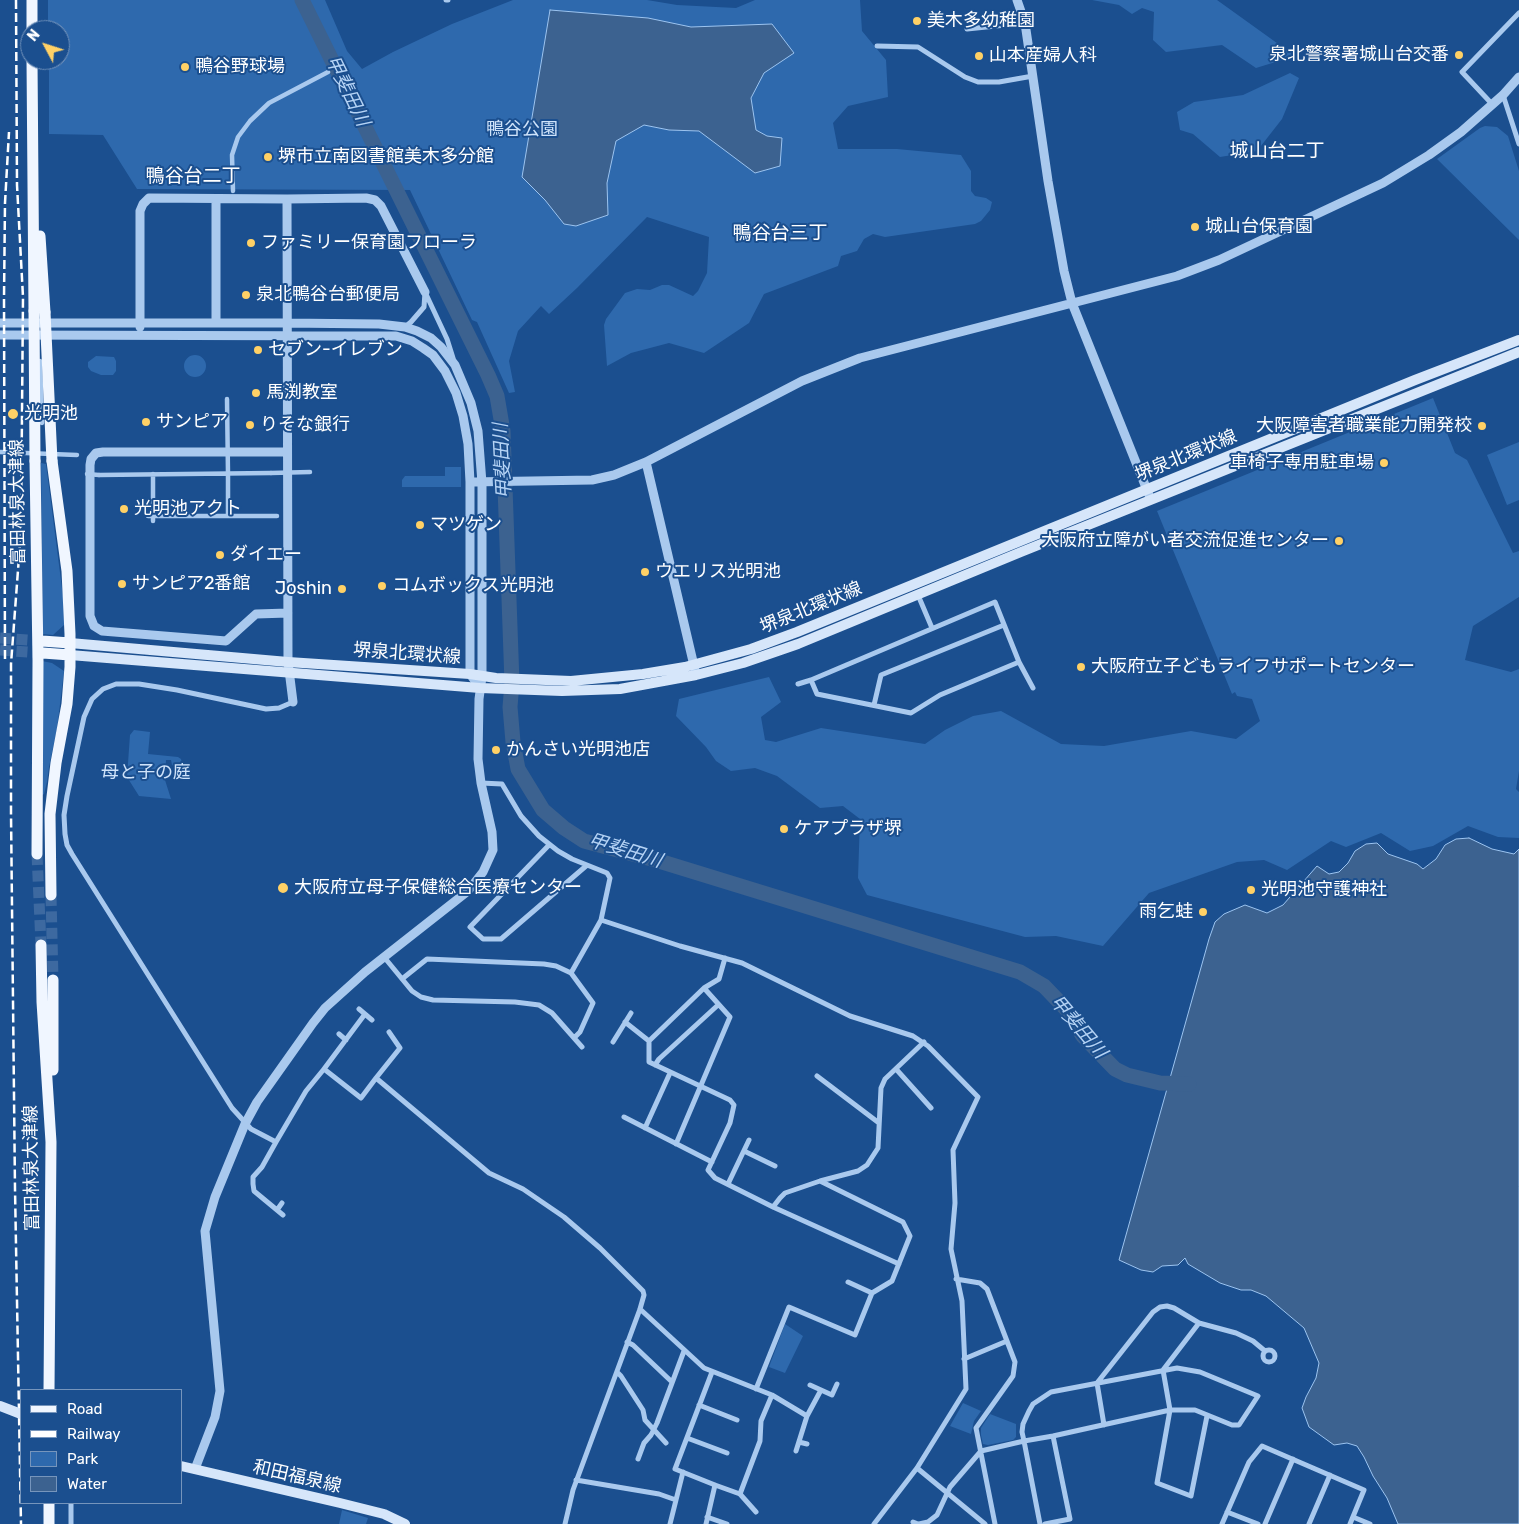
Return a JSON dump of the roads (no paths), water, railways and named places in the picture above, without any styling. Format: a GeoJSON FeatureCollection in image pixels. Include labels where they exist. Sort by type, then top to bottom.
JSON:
{"type":"FeatureCollection","features":[{"type":"Feature","properties":{"kind":"main road"},"geometry":{"type":"LineString","coordinates":[[32,0],[32,20]]}},
{"type":"Feature","properties":{"kind":"main road","name":"富田林泉大津線"},"geometry":{"type":"LineString","coordinates":[[32,70],[32,150],[40,312],[35,461],[38,854]]}},
{"type":"Feature","properties":{"kind":"main road"},"geometry":{"type":"LineString","coordinates":[[40,312],[52,461],[66,571],[70,649],[66,704],[50,814],[51,895]]}},
{"type":"Feature","properties":{"kind":"main road","name":"堺泉北環状線"},"geometry":{"type":"LineString","coordinates":[[70,649],[289,667],[480,688],[523,679],[571,681],[643,674],[693,665],[750,649],[797,632],[1416,380],[1519,340]]}},
{"type":"Feature","properties":{"kind":"main road","name":"堺泉北環状線"},"geometry":{"type":"LineString","coordinates":[[289,667],[470,674],[522,690],[562,691],[620,688],[696,675],[743,663],[798,644],[1519,352]]}},
{"type":"Feature","properties":{"kind":"main road"},"geometry":{"type":"LineString","coordinates":[[43,647],[70,649]]}},
{"type":"Feature","properties":{"kind":"main road","name":"富田林泉大津線"},"geometry":{"type":"LineString","coordinates":[[41,945],[42,1002],[51,1142],[50,1389]]}},
{"type":"Feature","properties":{"kind":"main road"},"geometry":{"type":"LineString","coordinates":[[51,1142],[54,1054],[53,980]]}},
{"type":"Feature","properties":{"kind":"main road"},"geometry":{"type":"LineString","coordinates":[[0,1406],[20,1414]]}},
{"type":"Feature","properties":{"kind":"main road","name":"和田福泉線"},"geometry":{"type":"LineString","coordinates":[[182,1466],[384,1514],[405,1524]]}},
{"type":"Feature","properties":{"kind":"main road"},"geometry":{"type":"LineString","coordinates":[[49,1504],[49,1524]]}},
{"type":"Feature","properties":{"kind":"street"},"geometry":{"type":"LineString","coordinates":[[1016,0],[1025,23],[1048,182],[1064,271],[1072,303],[1151,500]]}},
{"type":"Feature","properties":{"kind":"street"},"geometry":{"type":"LineString","coordinates":[[1492,104],[1462,72],[1519,13]]}},
{"type":"Feature","properties":{"kind":"street"},"geometry":{"type":"LineString","coordinates":[[967,29],[1025,23]]}},
{"type":"Feature","properties":{"kind":"street"},"geometry":{"type":"LineString","coordinates":[[877,46],[918,47],[965,77],[978,82],[999,82],[1034,76]]}},
{"type":"Feature","properties":{"kind":"street"},"geometry":{"type":"LineString","coordinates":[[233,190],[232,155],[238,137],[250,122],[269,103],[328,72]]}},
{"type":"Feature","properties":{"kind":"street"},"geometry":{"type":"LineString","coordinates":[[470,482],[592,480],[614,475],[646,462],[802,381],[860,358],[1177,276],[1219,260],[1383,183],[1429,155],[1461,132],[1503,95],[1519,77]]}},
{"type":"Feature","properties":{"kind":"street"},"geometry":{"type":"LineString","coordinates":[[1503,95],[1519,144]]}},
{"type":"Feature","properties":{"kind":"street"},"geometry":{"type":"LineString","coordinates":[[140,335],[140,211],[142,204],[150,198],[366,198],[375,200],[381,206],[447,339],[455,365],[471,403],[487,483],[478,759],[481,783],[494,841],[493,850],[483,872],[468,891],[336,997],[313,1023],[257,1102],[245,1124],[215,1197],[205,1231],[220,1391],[215,1416],[195,1469]]}},
{"type":"Feature","properties":{"kind":"street"},"geometry":{"type":"LineString","coordinates":[[216,199],[216,323]]}},
{"type":"Feature","properties":{"kind":"street"},"geometry":{"type":"LineString","coordinates":[[276,1142],[245,1124],[232,1108],[72,854],[67,844],[64,815],[84,717],[92,699],[103,690],[116,684],[139,684],[266,709],[279,708],[293,702],[289,667],[288,613],[287,199]]}},
{"type":"Feature","properties":{"kind":"street"},"geometry":{"type":"LineString","coordinates":[[405,327],[424,307],[425,292]]}},
{"type":"Feature","properties":{"kind":"street"},"geometry":{"type":"LineString","coordinates":[[0,324],[286,322],[379,324],[405,327],[430,338],[455,365]]}},
{"type":"Feature","properties":{"kind":"street"},"geometry":{"type":"LineString","coordinates":[[0,335],[396,336],[412,341],[433,355],[446,371],[456,393],[463,416],[468,444],[470,482],[470,674],[480,688]]}},
{"type":"Feature","properties":{"kind":"street"},"geometry":{"type":"LineString","coordinates":[[39,349],[42,423]]}},
{"type":"Feature","properties":{"kind":"street"},"geometry":{"type":"LineString","coordinates":[[227,399],[228,516]]}},
{"type":"Feature","properties":{"kind":"street"},"geometry":{"type":"LineString","coordinates":[[0,452],[76,455]]}},
{"type":"Feature","properties":{"kind":"street"},"geometry":{"type":"LineString","coordinates":[[287,452],[96,453],[91,459],[90,465],[90,616],[94,626],[102,631],[226,641],[256,614],[288,613]]}},
{"type":"Feature","properties":{"kind":"street"},"geometry":{"type":"LineString","coordinates":[[646,462],[696,675]]}},
{"type":"Feature","properties":{"kind":"street"},"geometry":{"type":"LineString","coordinates":[[87,474],[310,472]]}},
{"type":"Feature","properties":{"kind":"street"},"geometry":{"type":"LineString","coordinates":[[153,474],[151,518],[277,516]]}},
{"type":"Feature","properties":{"kind":"street"},"geometry":{"type":"LineString","coordinates":[[918,595],[932,628]]}},
{"type":"Feature","properties":{"kind":"street"},"geometry":{"type":"LineString","coordinates":[[798,684],[995,602],[1033,688]]}},
{"type":"Feature","properties":{"kind":"street"},"geometry":{"type":"LineString","coordinates":[[874,705],[881,675],[1004,625]]}},
{"type":"Feature","properties":{"kind":"street"},"geometry":{"type":"LineString","coordinates":[[811,680],[818,694],[911,713],[940,695],[1020,662]]}},
{"type":"Feature","properties":{"kind":"street"},"geometry":{"type":"LineString","coordinates":[[481,783],[502,784],[521,816],[549,845],[586,866],[607,873],[610,878],[601,920],[571,973]]}},
{"type":"Feature","properties":{"kind":"street"},"geometry":{"type":"LineString","coordinates":[[549,845],[470,927],[483,939],[501,939],[586,866]]}},
{"type":"Feature","properties":{"kind":"street"},"geometry":{"type":"LineString","coordinates":[[601,920],[680,946],[725,958],[765,974],[850,1016],[913,1036],[924,1042],[978,1097],[953,1150],[955,1203],[951,1249],[962,1301],[966,1389],[917,1468],[874,1524]]}},
{"type":"Feature","properties":{"kind":"street"},"geometry":{"type":"LineString","coordinates":[[384,957],[412,991],[421,997],[433,1000],[515,1002],[539,1005],[552,1013],[582,1047]]}},
{"type":"Feature","properties":{"kind":"street"},"geometry":{"type":"LineString","coordinates":[[725,958],[719,979],[704,988],[649,1041],[648,1062],[730,1100],[734,1105],[730,1123],[708,1170],[715,1178],[773,1207],[899,1264]]}},
{"type":"Feature","properties":{"kind":"street"},"geometry":{"type":"LineString","coordinates":[[402,979],[427,959],[556,966],[571,973],[593,1003],[580,1032],[574,1038]]}},
{"type":"Feature","properties":{"kind":"street"},"geometry":{"type":"LineString","coordinates":[[676,1144],[730,1017],[704,988]]}},
{"type":"Feature","properties":{"kind":"street"},"geometry":{"type":"LineString","coordinates":[[655,1066],[659,1059],[718,1005]]}},
{"type":"Feature","properties":{"kind":"street"},"geometry":{"type":"LineString","coordinates":[[359,1009],[372,1020]]}},
{"type":"Feature","properties":{"kind":"street"},"geometry":{"type":"LineString","coordinates":[[613,1042],[631,1013]]}},
{"type":"Feature","properties":{"kind":"street"},"geometry":{"type":"LineString","coordinates":[[283,1214],[254,1191],[253,1177],[262,1167],[306,1091],[365,1014]]}},
{"type":"Feature","properties":{"kind":"street"},"geometry":{"type":"LineString","coordinates":[[625,1022],[649,1041]]}},
{"type":"Feature","properties":{"kind":"street"},"geometry":{"type":"LineString","coordinates":[[324,1069],[360,1098],[400,1048],[389,1032]]}},
{"type":"Feature","properties":{"kind":"street"},"geometry":{"type":"LineString","coordinates":[[339,1034],[346,1040]]}},
{"type":"Feature","properties":{"kind":"street"},"geometry":{"type":"LineString","coordinates":[[773,1207],[786,1193],[820,1181],[858,1171],[867,1165],[878,1148],[881,1088],[885,1079],[924,1042]]}},
{"type":"Feature","properties":{"kind":"street"},"geometry":{"type":"LineString","coordinates":[[896,1069],[931,1108]]}},
{"type":"Feature","properties":{"kind":"street"},"geometry":{"type":"LineString","coordinates":[[645,1128],[670,1073]]}},
{"type":"Feature","properties":{"kind":"street"},"geometry":{"type":"LineString","coordinates":[[817,1076],[880,1123]]}},
{"type":"Feature","properties":{"kind":"street"},"geometry":{"type":"LineString","coordinates":[[376,1078],[489,1173],[523,1189],[564,1217],[643,1291],[644,1296],[640,1309],[576,1480],[564,1524]]}},
{"type":"Feature","properties":{"kind":"street"},"geometry":{"type":"LineString","coordinates":[[624,1117],[712,1162]]}},
{"type":"Feature","properties":{"kind":"street"},"geometry":{"type":"LineString","coordinates":[[728,1184],[749,1140]]}},
{"type":"Feature","properties":{"kind":"street"},"geometry":{"type":"LineString","coordinates":[[744,1151],[776,1166]]}},
{"type":"Feature","properties":{"kind":"street"},"geometry":{"type":"LineString","coordinates":[[756,1388],[789,1307],[855,1335],[872,1293],[892,1280],[910,1236],[903,1222],[820,1181]]}},
{"type":"Feature","properties":{"kind":"street"},"geometry":{"type":"LineString","coordinates":[[277,1210],[282,1203]]}},
{"type":"Feature","properties":{"kind":"street"},"geometry":{"type":"LineString","coordinates":[[956,1279],[980,1283],[986,1289],[1015,1362],[1012,1376],[976,1428],[995,1524]]}},
{"type":"Feature","properties":{"kind":"street"},"geometry":{"type":"LineString","coordinates":[[848,1282],[872,1293]]}},
{"type":"Feature","properties":{"kind":"street"},"geometry":{"type":"LineString","coordinates":[[1104,1425],[1096,1384],[1153,1312],[1160,1307],[1168,1306],[1174,1308],[1199,1322],[1236,1333],[1253,1341],[1265,1351]]}},
{"type":"Feature","properties":{"kind":"street"},"geometry":{"type":"LineString","coordinates":[[640,1309],[704,1368],[772,1395],[807,1416]]}},
{"type":"Feature","properties":{"kind":"street"},"geometry":{"type":"LineString","coordinates":[[1199,1322],[1163,1370],[1170,1410],[1157,1483],[1191,1496],[1207,1416]]}},
{"type":"Feature","properties":{"kind":"street"},"geometry":{"type":"LineString","coordinates":[[964,1359],[1007,1341]]}},
{"type":"Feature","properties":{"kind":"street"},"geometry":{"type":"LineString","coordinates":[[627,1342],[633,1345],[672,1382]]}},
{"type":"Feature","properties":{"kind":"street"},"geometry":{"type":"LineString","coordinates":[[638,1459],[644,1443],[654,1430],[684,1351]]}},
{"type":"Feature","properties":{"kind":"street"},"geometry":{"type":"LineString","coordinates":[[917,1524],[928,1522],[937,1515],[950,1487],[981,1451],[1024,1441],[1054,1436],[1170,1410],[1195,1410],[1232,1425],[1239,1425],[1258,1396],[1200,1372],[1177,1368],[1051,1392],[1033,1404],[1026,1416],[1022,1432],[1024,1441],[1040,1524]]}},
{"type":"Feature","properties":{"kind":"street"},"geometry":{"type":"LineString","coordinates":[[617,1372],[643,1410],[645,1420],[666,1443]]}},
{"type":"Feature","properties":{"kind":"street"},"geometry":{"type":"LineString","coordinates":[[712,1372],[675,1469],[740,1494],[756,1512]]}},
{"type":"Feature","properties":{"kind":"street"},"geometry":{"type":"LineString","coordinates":[[810,1385],[832,1395],[837,1384]]}},
{"type":"Feature","properties":{"kind":"street"},"geometry":{"type":"LineString","coordinates":[[796,1451],[807,1416],[821,1390]]}},
{"type":"Feature","properties":{"kind":"street"},"geometry":{"type":"LineString","coordinates":[[740,1494],[760,1441],[761,1421],[772,1395]]}},
{"type":"Feature","properties":{"kind":"street"},"geometry":{"type":"LineString","coordinates":[[699,1405],[737,1420]]}},
{"type":"Feature","properties":{"kind":"street"},"geometry":{"type":"LineString","coordinates":[[1045,1524],[1070,1519],[1054,1436]]}},
{"type":"Feature","properties":{"kind":"street"},"geometry":{"type":"LineString","coordinates":[[687,1438],[727,1453]]}},
{"type":"Feature","properties":{"kind":"street"},"geometry":{"type":"LineString","coordinates":[[799,1442],[807,1444]]}},
{"type":"Feature","properties":{"kind":"street"},"geometry":{"type":"LineString","coordinates":[[1222,1524],[1249,1462],[1262,1446],[1364,1490],[1350,1524]]}},
{"type":"Feature","properties":{"kind":"street"},"geometry":{"type":"LineString","coordinates":[[1265,1524],[1293,1459]]}},
{"type":"Feature","properties":{"kind":"street"},"geometry":{"type":"LineString","coordinates":[[917,1468],[985,1524]]}},
{"type":"Feature","properties":{"kind":"street"},"geometry":{"type":"LineString","coordinates":[[670,1524],[683,1472]]}},
{"type":"Feature","properties":{"kind":"street"},"geometry":{"type":"LineString","coordinates":[[1309,1524],[1330,1476]]}},
{"type":"Feature","properties":{"kind":"street"},"geometry":{"type":"LineString","coordinates":[[576,1480],[659,1494],[676,1500]]}},
{"type":"Feature","properties":{"kind":"street"},"geometry":{"type":"LineString","coordinates":[[706,1524],[715,1485]]}},
{"type":"Feature","properties":{"kind":"street"},"geometry":{"type":"LineString","coordinates":[[71,1504],[71,1524]]}},
{"type":"Feature","properties":{"kind":"street"},"geometry":{"type":"LineString","coordinates":[[1227,1512],[1258,1524]]}},
{"type":"Feature","properties":{"kind":"street"},"geometry":{"type":"LineString","coordinates":[[707,1517],[727,1524]]}},
{"type":"Feature","properties":{"kind":"street"},"geometry":{"type":"LineString","coordinates":[[1353,1517],[1371,1524],[1374,1517]]}},
{"type":"Feature","properties":{"kind":"water"},"geometry":{"type":"Polygon","coordinates":[[[550,10],[648,18],[691,27],[772,24],[794,53],[764,73],[751,98],[756,130],[767,136],[782,138],[780,166],[755,173],[699,131],[669,130],[644,125],[616,141],[607,183],[608,215],[576,226],[564,224],[545,200],[522,177],[550,10]]]}},
{"type":"Feature","properties":{"kind":"water"},"geometry":{"type":"Polygon","coordinates":[[[1469,838],[1492,849],[1514,854],[1519,849],[1519,1524],[1398,1524],[1387,1498],[1357,1446],[1347,1443],[1334,1445],[1309,1427],[1302,1408],[1316,1378],[1319,1363],[1304,1328],[1266,1296],[1251,1290],[1241,1290],[1220,1283],[1188,1264],[1185,1258],[1178,1265],[1162,1266],[1153,1272],[1141,1270],[1119,1260],[1215,922],[1224,914],[1245,905],[1267,913],[1283,905],[1317,866],[1329,874],[1339,872],[1348,863],[1355,851],[1366,844],[1377,843],[1388,854],[1417,864],[1423,869],[1436,859],[1445,845],[1456,839],[1469,838]]]}},
{"type":"Feature","properties":{"kind":"waterway","name":"甲斐田川"},"geometry":{"type":"LineString","coordinates":[[302,0],[497,396],[503,431],[512,683],[510,707],[513,742],[518,769],[543,810],[564,828],[584,841],[659,861],[1020,972],[1044,986],[1067,1010],[1083,1036],[1115,1069],[1127,1075],[1160,1083],[1189,1084]]}},
{"type":"Feature","properties":{"kind":"tunnel"},"geometry":{"type":"LineString","coordinates":[[0,638],[42,641]]}},
{"type":"Feature","properties":{"kind":"tunnel"},"geometry":{"type":"LineString","coordinates":[[0,650],[43,653]]}},
{"type":"Feature","properties":{"kind":"tunnel"},"geometry":{"type":"LineString","coordinates":[[37,854],[41,945]]}},
{"type":"Feature","properties":{"kind":"tunnel"},"geometry":{"type":"LineString","coordinates":[[51,895],[53,980]]}},
{"type":"Feature","properties":{"kind":"railway"},"geometry":{"type":"LineString","coordinates":[[16,0],[17,185],[23,297],[21,530],[11,664],[11,813],[20,1468]]}},
{"type":"Feature","properties":{"kind":"railway"},"geometry":{"type":"LineString","coordinates":[[5,659],[4,298],[5,203],[9,132]]}},
{"type":"Feature","properties":{"kind":"railway"},"geometry":{"type":"LineString","coordinates":[[21,1504],[21,1524]]}},
{"type":"Feature","properties":{"kind":"place","name":"美木多幼稚園"},"geometry":{"type":"Point","coordinates":[917,21]}},
{"type":"Feature","properties":{"kind":"place","name":"泉北警察署城山台交番"},"geometry":{"type":"Point","coordinates":[1459,55]}},
{"type":"Feature","properties":{"kind":"place","name":"山本産婦人科"},"geometry":{"type":"Point","coordinates":[979,56]}},
{"type":"Feature","properties":{"kind":"place","name":"鴨谷野球場"},"geometry":{"type":"Point","coordinates":[185,67]}},
{"type":"Feature","properties":{"kind":"place","name":"堺市立南図書館美木多分館"},"geometry":{"type":"Point","coordinates":[268,157]}},
{"type":"Feature","properties":{"kind":"place","name":"城山台保育園"},"geometry":{"type":"Point","coordinates":[1195,227]}},
{"type":"Feature","properties":{"kind":"place","name":"ファミリー保育園フローラ"},"geometry":{"type":"Point","coordinates":[251,243]}},
{"type":"Feature","properties":{"kind":"place","name":"泉北鴨谷台郵便局"},"geometry":{"type":"Point","coordinates":[246,295]}},
{"type":"Feature","properties":{"kind":"place","name":"セブン-イレブン"},"geometry":{"type":"Point","coordinates":[258,350]}},
{"type":"Feature","properties":{"kind":"place","name":"馬渕教室"},"geometry":{"type":"Point","coordinates":[256,393]}},
{"type":"Feature","properties":{"kind":"place","name":"光明池"},"geometry":{"type":"Point","coordinates":[13,414]}},
{"type":"Feature","properties":{"kind":"place","name":"サンピア"},"geometry":{"type":"Point","coordinates":[146,422]}},
{"type":"Feature","properties":{"kind":"place","name":"りそな銀行"},"geometry":{"type":"Point","coordinates":[250,425]}},
{"type":"Feature","properties":{"kind":"place","name":"大阪障害者職業能力開発校"},"geometry":{"type":"Point","coordinates":[1482,426]}},
{"type":"Feature","properties":{"kind":"place","name":"車椅子専用駐車場"},"geometry":{"type":"Point","coordinates":[1384,463]}},
{"type":"Feature","properties":{"kind":"place","name":"光明池アクト"},"geometry":{"type":"Point","coordinates":[124,509]}},
{"type":"Feature","properties":{"kind":"place","name":"マツゲン"},"geometry":{"type":"Point","coordinates":[420,525]}},
{"type":"Feature","properties":{"kind":"place","name":"大阪府立障がい者交流促進センター"},"geometry":{"type":"Point","coordinates":[1339,541]}},
{"type":"Feature","properties":{"kind":"place","name":"ダイエー"},"geometry":{"type":"Point","coordinates":[220,555]}},
{"type":"Feature","properties":{"kind":"place","name":"ウエリス光明池"},"geometry":{"type":"Point","coordinates":[645,572]}},
{"type":"Feature","properties":{"kind":"place","name":"サンピア2番館"},"geometry":{"type":"Point","coordinates":[122,584]}},
{"type":"Feature","properties":{"kind":"place","name":"コムボックス光明池"},"geometry":{"type":"Point","coordinates":[382,586]}},
{"type":"Feature","properties":{"kind":"place","name":"Joshin"},"geometry":{"type":"Point","coordinates":[342,589]}},
{"type":"Feature","properties":{"kind":"place","name":"大阪府立子どもライフサポートセンター"},"geometry":{"type":"Point","coordinates":[1081,667]}},
{"type":"Feature","properties":{"kind":"place","name":"かんさい光明池店"},"geometry":{"type":"Point","coordinates":[496,750]}},
{"type":"Feature","properties":{"kind":"place","name":"ケアプラザ堺"},"geometry":{"type":"Point","coordinates":[784,829]}},
{"type":"Feature","properties":{"kind":"place","name":"大阪府立母子保健総合医療センター"},"geometry":{"type":"Point","coordinates":[283,888]}},
{"type":"Feature","properties":{"kind":"place","name":"光明池守護神社"},"geometry":{"type":"Point","coordinates":[1251,890]}},
{"type":"Feature","properties":{"kind":"place","name":"雨乞蛙"},"geometry":{"type":"Point","coordinates":[1203,912]}},
{"type":"Feature","properties":{"kind":"district","name":"城山台二丁"},"geometry":{"type":"Point","coordinates":[1277,152]}},
{"type":"Feature","properties":{"kind":"district","name":"鴨谷台二丁"},"geometry":{"type":"Point","coordinates":[193,177]}},
{"type":"Feature","properties":{"kind":"district","name":"鴨谷台三丁"},"geometry":{"type":"Point","coordinates":[780,234]}},
{"type":"Feature","properties":{"kind":"park label","name":"鴨谷公園"},"geometry":{"type":"Point","coordinates":[522,130]}},
{"type":"Feature","properties":{"kind":"park label","name":"母と子の庭"},"geometry":{"type":"Point","coordinates":[146,773]}}]}
